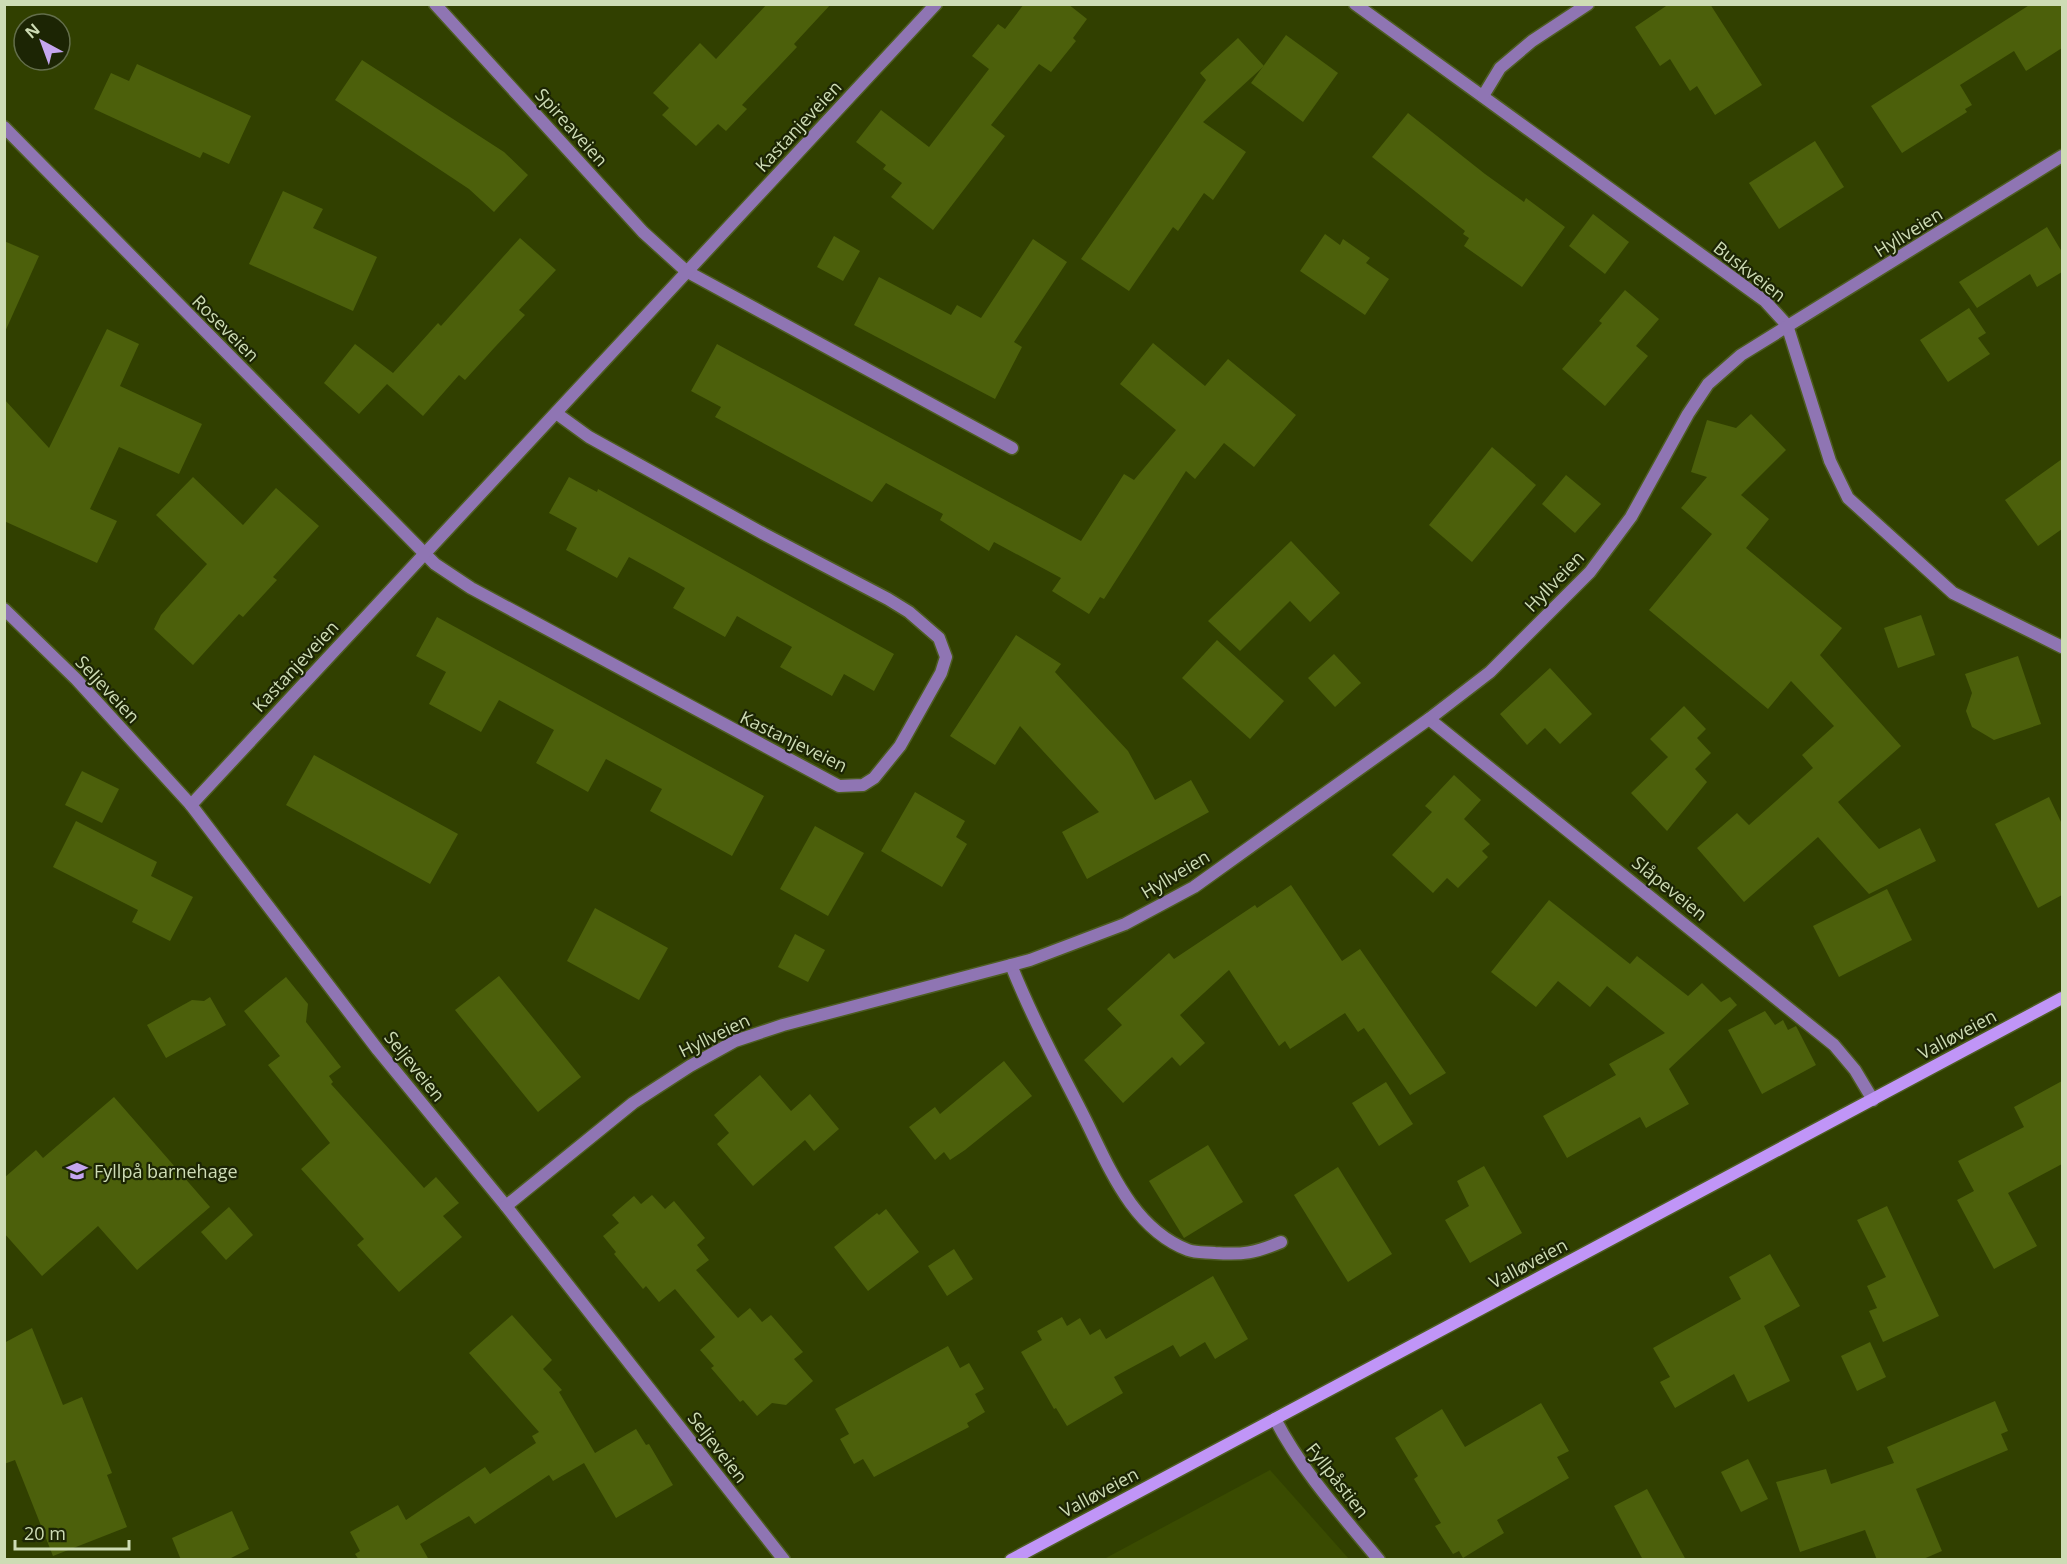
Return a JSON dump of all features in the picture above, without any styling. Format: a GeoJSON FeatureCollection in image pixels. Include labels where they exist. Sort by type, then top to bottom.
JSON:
{"type":"FeatureCollection","features":[{"type":"Feature","properties":{"kind":"main road","name":"Valløveien"},"geometry":{"type":"LineString","coordinates":[[1011,1560],[2062,998]]}},
{"type":"Feature","properties":{"kind":"street","name":"Spireaveien"},"geometry":{"type":"LineString","coordinates":[[435,4],[643,232],[686,271]]}},
{"type":"Feature","properties":{"kind":"street","name":"Kastanjeveien"},"geometry":{"type":"LineString","coordinates":[[191,805],[936,4]]}},
{"type":"Feature","properties":{"kind":"street","name":"Buskveien"},"geometry":{"type":"LineString","coordinates":[[1355,4],[1765,301],[1787,325],[1830,461],[1848,498],[1953,593],[2062,647]]}},
{"type":"Feature","properties":{"kind":"street"},"geometry":{"type":"LineString","coordinates":[[1483,96],[1500,68],[1532,41],[1588,4]]}},
{"type":"Feature","properties":{"kind":"street","name":"Roseveien"},"geometry":{"type":"LineString","coordinates":[[4,127],[425,552]]}},
{"type":"Feature","properties":{"kind":"street","name":"Hyllveien"},"geometry":{"type":"LineString","coordinates":[[506,1206],[633,1103],[690,1066],[735,1041],[783,1025],[1011,965],[1125,924],[1194,887],[1430,719],[1490,672],[1590,572],[1631,517],[1688,414],[1708,384],[1741,355],[1787,325],[1877,273],[2062,156]]}},
{"type":"Feature","properties":{"kind":"street"},"geometry":{"type":"LineString","coordinates":[[686,271],[1012,448]]}},
{"type":"Feature","properties":{"kind":"street","name":"Kastanjeveien"},"geometry":{"type":"LineString","coordinates":[[425,552],[435,564],[471,588],[839,786],[863,785],[874,777],[900,746],[940,673],[946,657],[939,638],[909,612],[888,599],[764,534],[590,437],[556,413]]}},
{"type":"Feature","properties":{"kind":"street","name":"Seljeveien"},"geometry":{"type":"LineString","coordinates":[[4,609],[76,679],[191,805],[378,1050],[506,1206],[784,1560]]}},
{"type":"Feature","properties":{"kind":"street","name":"Slåpeveien"},"geometry":{"type":"LineString","coordinates":[[1430,719],[1826,1037],[1855,1070],[1873,1100]]}},
{"type":"Feature","properties":{"kind":"street"},"geometry":{"type":"LineString","coordinates":[[1011,965],[1028,1007],[1110,1168],[1131,1205],[1144,1221],[1170,1241],[1190,1251],[1239,1255],[1255,1253],[1281,1242]]}},
{"type":"Feature","properties":{"kind":"street","name":"Fyllpåstien"},"geometry":{"type":"LineString","coordinates":[[1275,1419],[1290,1449],[1316,1485],[1379,1560]]}},
{"type":"Feature","properties":{"kind":"shaded area"},"geometry":{"type":"Polygon","coordinates":[[[1270,1470],[1349,1559],[1104,1559],[1270,1470]]]}},
{"type":"Feature","properties":{"kind":"building"},"geometry":{"type":"Polygon","coordinates":[[[767,4],[831,4],[794,44],[797,47],[742,105],[747,109],[726,131],[718,124],[696,146],[662,115],[669,108],[653,93],[700,43],[716,59],[767,4]]]}},
{"type":"Feature","properties":{"kind":"building"},"geometry":{"type":"Polygon","coordinates":[[[1024,4],[1068,4],[1087,19],[1073,38],[1076,41],[1051,72],[1039,64],[991,125],[1005,136],[933,230],[891,197],[902,183],[883,169],[886,165],[856,142],[881,110],[929,147],[989,69],[972,56],[998,24],[1005,29],[1024,4]]]}},
{"type":"Feature","properties":{"kind":"building"},"geometry":{"type":"Polygon","coordinates":[[[1669,4],[1710,4],[1762,85],[1715,115],[1697,86],[1690,91],[1670,59],[1660,66],[1635,27],[1669,4]]]}},
{"type":"Feature","properties":{"kind":"building"},"geometry":{"type":"Polygon","coordinates":[[[2031,4],[2062,4],[2062,48],[2026,71],[2014,51],[1960,85],[1972,105],[1965,109],[1967,112],[1902,153],[1871,106],[2031,4]]]}},
{"type":"Feature","properties":{"kind":"building"},"geometry":{"type":"Polygon","coordinates":[[[1286,35],[1338,73],[1303,122],[1251,83],[1286,35]]]}},
{"type":"Feature","properties":{"kind":"building"},"geometry":{"type":"Polygon","coordinates":[[[1238,38],[1264,66],[1203,122],[1246,152],[1213,200],[1204,193],[1178,231],[1173,227],[1129,291],[1081,259],[1206,80],[1200,73],[1238,38]]]}},
{"type":"Feature","properties":{"kind":"building"},"geometry":{"type":"Polygon","coordinates":[[[362,60],[504,152],[528,175],[494,212],[469,189],[335,100],[362,60]]]}},
{"type":"Feature","properties":{"kind":"building"},"geometry":{"type":"Polygon","coordinates":[[[137,64],[251,116],[229,164],[203,152],[200,158],[94,109],[111,73],[129,81],[137,64]]]}},
{"type":"Feature","properties":{"kind":"building"},"geometry":{"type":"Polygon","coordinates":[[[1408,113],[1485,174],[1524,202],[1526,198],[1565,227],[1522,287],[1464,246],[1469,238],[1463,234],[1465,231],[1372,157],[1408,113]]]}},
{"type":"Feature","properties":{"kind":"building"},"geometry":{"type":"Polygon","coordinates":[[[1815,141],[1844,187],[1779,229],[1749,183],[1815,141]]]}},
{"type":"Feature","properties":{"kind":"building"},"geometry":{"type":"Polygon","coordinates":[[[283,191],[323,209],[313,228],[377,257],[353,311],[249,264],[283,191]]]}},
{"type":"Feature","properties":{"kind":"building"},"geometry":{"type":"Polygon","coordinates":[[[1593,214],[1629,242],[1605,274],[1569,246],[1593,214]]]}},
{"type":"Feature","properties":{"kind":"building"},"geometry":{"type":"Polygon","coordinates":[[[2047,227],[2062,252],[2062,272],[2037,287],[2030,274],[1977,308],[1959,282],[2047,227]]]}},
{"type":"Feature","properties":{"kind":"building"},"geometry":{"type":"Polygon","coordinates":[[[1325,234],[1340,245],[1343,239],[1370,258],[1366,263],[1389,279],[1365,315],[1300,271],[1325,234]]]}},
{"type":"Feature","properties":{"kind":"building"},"geometry":{"type":"Polygon","coordinates":[[[834,236],[860,251],[843,281],[817,267],[834,236]]]}},
{"type":"Feature","properties":{"kind":"building"},"geometry":{"type":"Polygon","coordinates":[[[520,238],[556,270],[519,310],[525,315],[465,380],[459,375],[423,416],[387,384],[359,414],[324,383],[355,344],[393,373],[438,323],[441,326],[520,238]]]}},
{"type":"Feature","properties":{"kind":"building"},"geometry":{"type":"Polygon","coordinates":[[[1033,239],[1067,262],[1014,342],[1022,347],[995,399],[854,325],[879,277],[951,315],[957,305],[981,318],[1033,239]]]}},
{"type":"Feature","properties":{"kind":"building"},"geometry":{"type":"Polygon","coordinates":[[[4,241],[39,256],[4,334],[4,241]]]}},
{"type":"Feature","properties":{"kind":"building"},"geometry":{"type":"Polygon","coordinates":[[[1625,290],[1659,319],[1636,346],[1648,356],[1605,406],[1562,369],[1602,323],[1599,321],[1625,290]]]}},
{"type":"Feature","properties":{"kind":"building"},"geometry":{"type":"Polygon","coordinates":[[[1969,308],[1986,333],[1978,338],[1990,354],[1948,382],[1920,340],[1969,308]]]}},
{"type":"Feature","properties":{"kind":"building"},"geometry":{"type":"Polygon","coordinates":[[[107,329],[139,344],[120,386],[202,424],[179,474],[119,447],[90,509],[117,521],[97,563],[4,521],[4,399],[49,448],[107,329]]]}},
{"type":"Feature","properties":{"kind":"building"},"geometry":{"type":"Polygon","coordinates":[[[1153,343],[1205,386],[1228,359],[1296,415],[1254,467],[1224,443],[1195,479],[1186,471],[1104,599],[1100,597],[1089,614],[1052,591],[1061,578],[994,542],[989,551],[940,520],[943,514],[886,483],[872,502],[715,417],[721,407],[691,391],[717,344],[1081,541],[1124,474],[1134,480],[1176,430],[1120,384],[1153,343]]]}},
{"type":"Feature","properties":{"kind":"building"},"geometry":{"type":"Polygon","coordinates":[[[1751,414],[1786,450],[1741,495],[1769,519],[1746,548],[1842,628],[1820,655],[1901,746],[1838,802],[1879,849],[1920,828],[1936,861],[1869,894],[1818,837],[1744,902],[1697,848],[1737,813],[1749,825],[1813,768],[1802,755],[1834,726],[1791,681],[1768,709],[1649,610],[1712,534],[1681,508],[1707,477],[1691,472],[1707,420],[1736,428],[1751,414]]]}},
{"type":"Feature","properties":{"kind":"building"},"geometry":{"type":"Polygon","coordinates":[[[1492,447],[1536,485],[1472,562],[1429,525],[1492,447]]]}},
{"type":"Feature","properties":{"kind":"building"},"geometry":{"type":"Polygon","coordinates":[[[2062,459],[2062,529],[2038,546],[2005,500],[2062,459]]]}},
{"type":"Feature","properties":{"kind":"building"},"geometry":{"type":"Polygon","coordinates":[[[1566,475],[1601,504],[1575,533],[1542,504],[1566,475]]]}},
{"type":"Feature","properties":{"kind":"building"},"geometry":{"type":"Polygon","coordinates":[[[193,477],[243,525],[276,488],[319,526],[273,577],[277,580],[243,617],[239,614],[193,665],[154,629],[161,615],[207,564],[156,515],[193,477]]]}},
{"type":"Feature","properties":{"kind":"building"},"geometry":{"type":"Polygon","coordinates":[[[569,477],[597,492],[598,489],[894,654],[874,691],[844,674],[832,696],[780,667],[792,647],[737,616],[725,637],[673,608],[685,588],[655,571],[629,557],[617,578],[566,550],[577,528],[549,513],[569,477]]]}},
{"type":"Feature","properties":{"kind":"building"},"geometry":{"type":"Polygon","coordinates":[[[1291,541],[1340,593],[1310,622],[1290,601],[1240,651],[1208,621],[1291,541]]]}},
{"type":"Feature","properties":{"kind":"building"},"geometry":{"type":"Polygon","coordinates":[[[1921,615],[1935,655],[1898,668],[1884,628],[1921,615]]]}},
{"type":"Feature","properties":{"kind":"building"},"geometry":{"type":"Polygon","coordinates":[[[437,617],[764,796],[732,856],[650,811],[662,789],[606,759],[588,792],[536,763],[554,730],[499,700],[481,732],[429,704],[446,672],[416,656],[437,617]]]}},
{"type":"Feature","properties":{"kind":"building"},"geometry":{"type":"Polygon","coordinates":[[[1016,635],[1061,664],[1055,672],[1128,751],[1155,800],[1191,780],[1209,812],[1087,879],[1062,832],[1099,812],[1020,726],[995,765],[950,736],[1016,635]]]}},
{"type":"Feature","properties":{"kind":"building"},"geometry":{"type":"Polygon","coordinates":[[[1217,640],[1284,701],[1250,739],[1182,678],[1217,640]]]}},
{"type":"Feature","properties":{"kind":"building"},"geometry":{"type":"Polygon","coordinates":[[[1334,654],[1361,683],[1335,707],[1308,678],[1334,654]]]}},
{"type":"Feature","properties":{"kind":"building"},"geometry":{"type":"Polygon","coordinates":[[[2018,656],[2041,724],[1994,740],[1972,727],[1966,711],[1972,693],[1965,674],[2018,656]]]}},
{"type":"Feature","properties":{"kind":"building"},"geometry":{"type":"Polygon","coordinates":[[[1550,668],[1592,714],[1560,744],[1545,728],[1527,745],[1500,714],[1550,668]]]}},
{"type":"Feature","properties":{"kind":"building"},"geometry":{"type":"Polygon","coordinates":[[[1684,706],[1706,729],[1697,738],[1711,753],[1695,769],[1707,782],[1667,831],[1631,793],[1668,757],[1650,739],[1684,706]]]}},
{"type":"Feature","properties":{"kind":"building"},"geometry":{"type":"Polygon","coordinates":[[[314,755],[458,834],[430,884],[286,805],[314,755]]]}},
{"type":"Feature","properties":{"kind":"building"},"geometry":{"type":"Polygon","coordinates":[[[82,771],[119,789],[102,823],[65,805],[82,771]]]}},
{"type":"Feature","properties":{"kind":"building"},"geometry":{"type":"Polygon","coordinates":[[[1454,775],[1481,800],[1464,819],[1490,844],[1482,851],[1488,857],[1458,888],[1447,878],[1433,893],[1392,855],[1432,812],[1425,806],[1454,775]]]}},
{"type":"Feature","properties":{"kind":"building"},"geometry":{"type":"Polygon","coordinates":[[[915,792],[965,821],[956,837],[967,844],[942,887],[881,851],[915,792]]]}},
{"type":"Feature","properties":{"kind":"building"},"geometry":{"type":"Polygon","coordinates":[[[2049,797],[2062,824],[2062,895],[2038,908],[1995,824],[2049,797]]]}},
{"type":"Feature","properties":{"kind":"building"},"geometry":{"type":"Polygon","coordinates":[[[76,821],[157,862],[151,876],[193,897],[170,941],[132,922],[138,910],[53,867],[76,821]]]}},
{"type":"Feature","properties":{"kind":"building"},"geometry":{"type":"Polygon","coordinates":[[[815,826],[864,853],[828,916],[780,889],[815,826]]]}},
{"type":"Feature","properties":{"kind":"building"},"geometry":{"type":"Polygon","coordinates":[[[1291,885],[1342,961],[1360,949],[1446,1073],[1410,1095],[1364,1028],[1358,1032],[1345,1013],[1290,1049],[1285,1041],[1279,1046],[1229,970],[1180,1015],[1205,1043],[1180,1066],[1172,1057],[1123,1103],[1084,1060],[1122,1025],[1107,1009],[1169,953],[1174,959],[1255,905],[1257,908],[1291,885]]]}},
{"type":"Feature","properties":{"kind":"building"},"geometry":{"type":"Polygon","coordinates":[[[1887,889],[1912,940],[1839,977],[1813,926],[1887,889]]]}},
{"type":"Feature","properties":{"kind":"building"},"geometry":{"type":"Polygon","coordinates":[[[1549,900],[1630,964],[1637,956],[1688,996],[1702,983],[1721,1002],[1730,997],[1737,1005],[1669,1069],[1689,1104],[1646,1128],[1640,1117],[1567,1158],[1543,1116],[1616,1075],[1609,1064],[1665,1033],[1607,986],[1590,1007],[1558,981],[1536,1007],[1491,972],[1549,900]]]}},
{"type":"Feature","properties":{"kind":"building"},"geometry":{"type":"Polygon","coordinates":[[[595,908],[668,948],[639,1000],[567,961],[595,908]]]}},
{"type":"Feature","properties":{"kind":"building"},"geometry":{"type":"Polygon","coordinates":[[[795,934],[825,950],[808,982],[778,967],[795,934]]]}},
{"type":"Feature","properties":{"kind":"building"},"geometry":{"type":"Polygon","coordinates":[[[499,976],[581,1077],[538,1112],[455,1010],[499,976]]]}},
{"type":"Feature","properties":{"kind":"building"},"geometry":{"type":"Polygon","coordinates":[[[286,977],[308,1004],[306,1022],[341,1067],[329,1076],[333,1082],[331,1084],[424,1188],[436,1177],[459,1203],[443,1216],[462,1237],[399,1292],[357,1245],[364,1239],[301,1169],[330,1143],[268,1065],[280,1056],[244,1011],[286,977]]]}},
{"type":"Feature","properties":{"kind":"building"},"geometry":{"type":"Polygon","coordinates":[[[210,997],[226,1025],[166,1058],[147,1025],[192,1000],[204,1001],[210,997]]]}},
{"type":"Feature","properties":{"kind":"building"},"geometry":{"type":"Polygon","coordinates":[[[1765,1011],[1775,1025],[1783,1020],[1788,1030],[1796,1026],[1816,1065],[1762,1094],[1728,1030],[1765,1011]]]}},
{"type":"Feature","properties":{"kind":"building"},"geometry":{"type":"Polygon","coordinates":[[[1004,1061],[1032,1096],[950,1160],[944,1152],[935,1160],[909,1127],[935,1107],[940,1114],[1004,1061]]]}},
{"type":"Feature","properties":{"kind":"building"},"geometry":{"type":"Polygon","coordinates":[[[760,1075],[791,1111],[810,1094],[839,1129],[814,1151],[805,1140],[753,1186],[717,1144],[729,1133],[714,1115],[760,1075]]]}},
{"type":"Feature","properties":{"kind":"building"},"geometry":{"type":"Polygon","coordinates":[[[2062,1081],[2062,1164],[2008,1193],[2037,1246],[1994,1269],[1957,1200],[1974,1191],[1958,1161],[2024,1127],[2014,1107],[2062,1081]]]}},
{"type":"Feature","properties":{"kind":"building"},"geometry":{"type":"Polygon","coordinates":[[[1386,1082],[1413,1124],[1379,1146],[1352,1103],[1386,1082]]]}},
{"type":"Feature","properties":{"kind":"building"},"geometry":{"type":"Polygon","coordinates":[[[114,1097],[210,1207],[137,1270],[98,1226],[42,1276],[4,1233],[4,1178],[36,1150],[43,1158],[114,1097]]]}},
{"type":"Feature","properties":{"kind":"building"},"geometry":{"type":"Polygon","coordinates":[[[1208,1145],[1243,1202],[1184,1238],[1149,1181],[1208,1145]]]}},
{"type":"Feature","properties":{"kind":"building"},"geometry":{"type":"Polygon","coordinates":[[[1484,1166],[1522,1233],[1470,1263],[1445,1220],[1469,1206],[1457,1181],[1484,1166]]]}},
{"type":"Feature","properties":{"kind":"building"},"geometry":{"type":"Polygon","coordinates":[[[1338,1167],[1392,1254],[1348,1282],[1294,1195],[1338,1167]]]}},
{"type":"Feature","properties":{"kind":"building"},"geometry":{"type":"Polygon","coordinates":[[[652,1195],[665,1209],[674,1201],[705,1238],[697,1245],[709,1260],[696,1270],[738,1318],[750,1308],[762,1322],[771,1315],[803,1352],[794,1359],[813,1381],[786,1405],[772,1403],[757,1416],[743,1400],[740,1402],[711,1368],[714,1366],[700,1350],[715,1337],[675,1289],[659,1302],[646,1286],[643,1289],[614,1254],[616,1252],[603,1236],[619,1223],[612,1215],[634,1196],[641,1204],[652,1195]]]}},
{"type":"Feature","properties":{"kind":"building"},"geometry":{"type":"Polygon","coordinates":[[[1887,1206],[1939,1316],[1883,1342],[1869,1311],[1877,1308],[1867,1286],[1886,1277],[1857,1220],[1887,1206]]]}},
{"type":"Feature","properties":{"kind":"building"},"geometry":{"type":"Polygon","coordinates":[[[229,1207],[253,1235],[226,1260],[201,1232],[229,1207]]]}},
{"type":"Feature","properties":{"kind":"building"},"geometry":{"type":"Polygon","coordinates":[[[886,1209],[919,1252],[868,1291],[834,1247],[877,1213],[879,1215],[886,1209]]]}},
{"type":"Feature","properties":{"kind":"building"},"geometry":{"type":"Polygon","coordinates":[[[954,1249],[973,1279],[947,1296],[928,1266],[954,1249]]]}},
{"type":"Feature","properties":{"kind":"building"},"geometry":{"type":"Polygon","coordinates":[[[1770,1254],[1800,1306],[1764,1326],[1790,1381],[1748,1402],[1734,1374],[1675,1408],[1660,1382],[1670,1377],[1653,1348],[1741,1299],[1729,1277],[1770,1254]]]}},
{"type":"Feature","properties":{"kind":"building"},"geometry":{"type":"Polygon","coordinates":[[[1213,1276],[1248,1339],[1215,1359],[1205,1342],[1180,1357],[1173,1345],[1114,1377],[1123,1393],[1067,1426],[1056,1408],[1054,1409],[1021,1352],[1042,1340],[1037,1331],[1062,1317],[1067,1326],[1080,1318],[1090,1335],[1100,1329],[1106,1339],[1213,1276]]]}},
{"type":"Feature","properties":{"kind":"building"},"geometry":{"type":"Polygon","coordinates":[[[512,1315],[552,1360],[543,1369],[562,1390],[559,1392],[595,1453],[636,1429],[646,1445],[649,1444],[673,1485],[616,1518],[584,1463],[553,1481],[549,1475],[475,1524],[469,1516],[420,1544],[429,1560],[359,1560],[355,1554],[360,1551],[350,1532],[398,1505],[406,1520],[485,1467],[490,1474],[536,1443],[532,1436],[539,1432],[469,1353],[512,1315]]]}},
{"type":"Feature","properties":{"kind":"building"},"geometry":{"type":"Polygon","coordinates":[[[32,1328],[63,1405],[82,1397],[112,1473],[107,1475],[127,1527],[53,1556],[15,1460],[4,1464],[4,1343],[32,1328]]]}},
{"type":"Feature","properties":{"kind":"building"},"geometry":{"type":"Polygon","coordinates":[[[1870,1342],[1886,1377],[1857,1391],[1841,1356],[1870,1342]]]}},
{"type":"Feature","properties":{"kind":"building"},"geometry":{"type":"Polygon","coordinates":[[[948,1346],[960,1368],[969,1363],[984,1389],[975,1394],[985,1412],[967,1423],[969,1427],[874,1477],[863,1459],[854,1464],[840,1439],[849,1434],[835,1409],[948,1346]]]}},
{"type":"Feature","properties":{"kind":"building"},"geometry":{"type":"Polygon","coordinates":[[[1995,1401],[2008,1431],[2001,1434],[2008,1450],[1916,1489],[1942,1551],[1921,1560],[1877,1560],[1865,1530],[1800,1552],[1776,1482],[1826,1469],[1831,1484],[1894,1463],[1887,1447],[1995,1401]]]}},
{"type":"Feature","properties":{"kind":"building"},"geometry":{"type":"Polygon","coordinates":[[[1541,1403],[1569,1451],[1557,1457],[1569,1478],[1497,1520],[1504,1533],[1463,1558],[1459,1551],[1453,1554],[1435,1526],[1441,1523],[1414,1479],[1418,1476],[1395,1438],[1442,1409],[1465,1447],[1541,1403]]]}},
{"type":"Feature","properties":{"kind":"building"},"geometry":{"type":"Polygon","coordinates":[[[1748,1459],[1768,1499],[1741,1512],[1721,1472],[1748,1459]]]}},
{"type":"Feature","properties":{"kind":"building"},"geometry":{"type":"Polygon","coordinates":[[[1647,1489],[1686,1560],[1643,1560],[1614,1506],[1647,1489]]]}},
{"type":"Feature","properties":{"kind":"building"},"geometry":{"type":"Polygon","coordinates":[[[232,1511],[249,1549],[227,1560],[181,1560],[172,1538],[232,1511]]]}},
{"type":"Feature","properties":{"kind":"place","name":"Fyllpå barnehage"},"geometry":{"type":"Point","coordinates":[77,1171]}}]}
